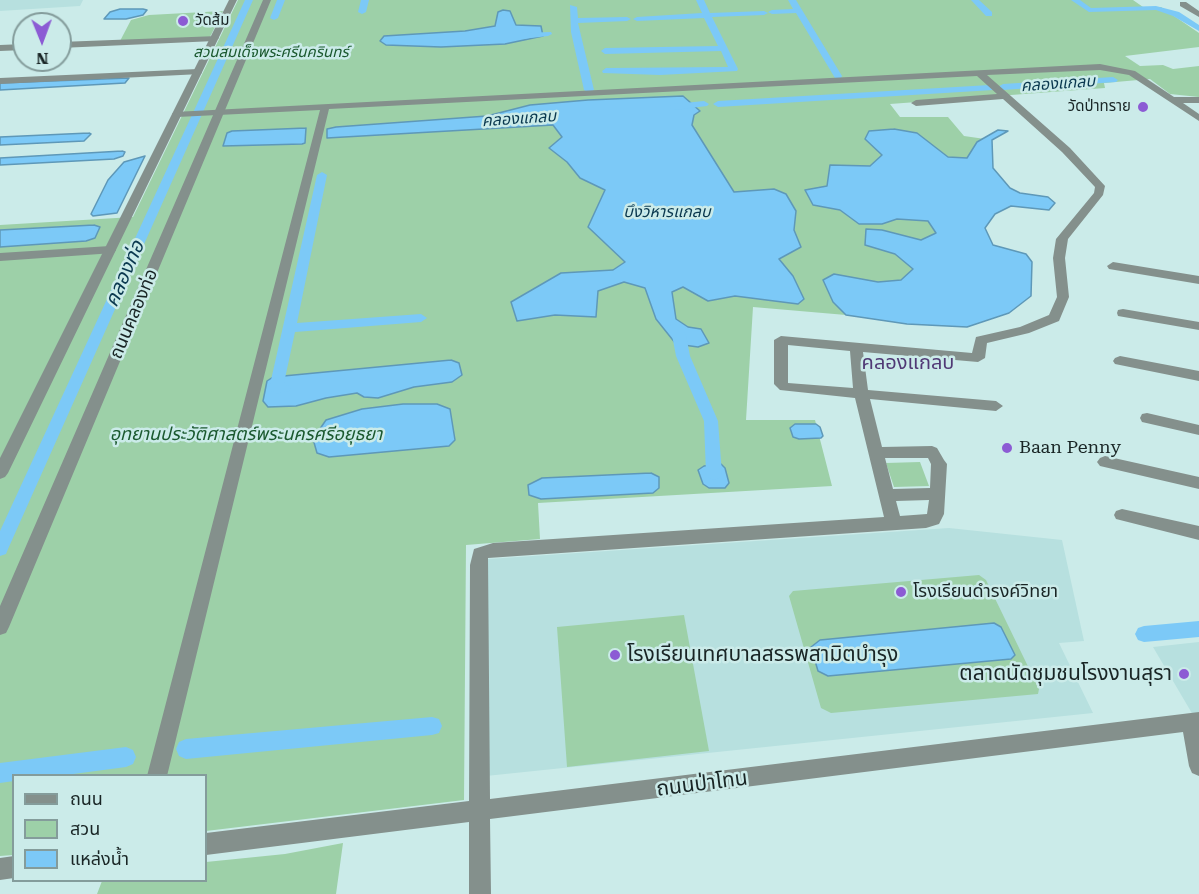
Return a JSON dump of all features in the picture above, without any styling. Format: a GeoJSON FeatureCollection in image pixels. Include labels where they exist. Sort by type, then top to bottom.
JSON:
{"type":"FeatureCollection","features":[{"type":"Feature","properties":{"kind":"street"},"geometry":{"type":"LineString","coordinates":[[0,473],[108,255],[183,113],[198,72],[233,0]]}},
{"type":"Feature","properties":{"kind":"street","name":"ถนนคลองท่อ"},"geometry":{"type":"LineString","coordinates":[[0,627],[4,602],[215,112],[267,0]]}},
{"type":"Feature","properties":{"kind":"street"},"geometry":{"type":"LineString","coordinates":[[1183,4],[1199,15]]}},
{"type":"Feature","properties":{"kind":"street"},"geometry":{"type":"LineString","coordinates":[[72,44],[215,38]]}},
{"type":"Feature","properties":{"kind":"street"},"geometry":{"type":"LineString","coordinates":[[183,113],[1110,68],[1132,73],[1199,118]]}},
{"type":"Feature","properties":{"kind":"street"},"geometry":{"type":"LineString","coordinates":[[0,81],[198,72]]}},
{"type":"Feature","properties":{"kind":"street"},"geometry":{"type":"LineString","coordinates":[[980,73],[1066,150],[1100,186],[1099,193],[1062,239],[1059,258],[1063,297],[1054,318],[1024,330],[981,340],[978,358],[781,340],[781,384],[785,387],[996,406]]}},
{"type":"Feature","properties":{"kind":"street"},"geometry":{"type":"LineString","coordinates":[[916,103],[1006,96]]}},
{"type":"Feature","properties":{"kind":"street"},"geometry":{"type":"LineString","coordinates":[[1174,100],[1199,100]]}},
{"type":"Feature","properties":{"kind":"street"},"geometry":{"type":"LineString","coordinates":[[157,774],[324,107]]}},
{"type":"Feature","properties":{"kind":"street"},"geometry":{"type":"LineString","coordinates":[[0,256],[108,255]]}},
{"type":"Feature","properties":{"kind":"street"},"geometry":{"type":"LineString","coordinates":[[0,266],[108,255]]}},
{"type":"Feature","properties":{"kind":"street"},"geometry":{"type":"LineString","coordinates":[[1113,266],[1199,280]]}},
{"type":"Feature","properties":{"kind":"street"},"geometry":{"type":"LineString","coordinates":[[1124,313],[1199,326]]}},
{"type":"Feature","properties":{"kind":"street"},"geometry":{"type":"LineString","coordinates":[[856,347],[861,394],[894,523]]}},
{"type":"Feature","properties":{"kind":"street"},"geometry":{"type":"LineString","coordinates":[[1120,361],[1199,376]]}},
{"type":"Feature","properties":{"kind":"street"},"geometry":{"type":"LineString","coordinates":[[1147,418],[1199,430]]}},
{"type":"Feature","properties":{"kind":"street"},"geometry":{"type":"LineString","coordinates":[[480,894],[478,565],[480,554],[493,550],[926,522],[933,519],[936,514],[939,464],[933,452],[876,453]]}},
{"type":"Feature","properties":{"kind":"street"},"geometry":{"type":"LineString","coordinates":[[1105,462],[1199,483]]}},
{"type":"Feature","properties":{"kind":"street"},"geometry":{"type":"LineString","coordinates":[[887,495],[937,494]]}},
{"type":"Feature","properties":{"kind":"street"},"geometry":{"type":"LineString","coordinates":[[1122,515],[1199,533]]}},
{"type":"Feature","properties":{"kind":"street"},"geometry":{"type":"LineString","coordinates":[[1195,722],[1199,766]]}},
{"type":"Feature","properties":{"kind":"street","name":"ถนนป่าโทน"},"geometry":{"type":"LineString","coordinates":[[207,844],[1195,722]]}},
{"type":"Feature","properties":{"kind":"shaded area"},"geometry":{"type":"Polygon","coordinates":[[[0,0],[83,0],[80,6],[0,11],[0,0]]]}},
{"type":"Feature","properties":{"kind":"shaded area"},"geometry":{"type":"Polygon","coordinates":[[[949,528],[1062,540],[1084,641],[1059,643],[1093,713],[486,776],[484,564],[488,559],[949,528]]]}},
{"type":"Feature","properties":{"kind":"shaded area","name":"ตลาดนัดชุมชนโรงงานสุรา"},"geometry":{"type":"Polygon","coordinates":[[[1199,642],[1199,714],[1193,715],[1153,647],[1199,642]]]}},
{"type":"Feature","properties":{"kind":"green space","name":"อุทยานประวัติศาสตร์พระนครศรีอยุธยา"},"geometry":{"type":"Polygon","coordinates":[[[238,0],[1133,0],[1143,7],[1161,7],[1199,33],[1199,47],[1125,56],[1140,66],[1163,65],[1173,69],[1199,66],[1199,97],[1170,94],[1150,79],[1104,83],[1105,88],[890,104],[900,117],[948,117],[964,136],[992,140],[993,168],[1010,188],[1020,193],[1048,197],[1055,203],[1049,210],[1011,206],[995,214],[985,228],[993,245],[1026,254],[1032,262],[1031,296],[1009,313],[967,327],[907,324],[846,315],[753,307],[746,420],[815,420],[832,486],[538,503],[540,539],[466,545],[464,800],[207,831],[207,774],[12,774],[12,855],[0,856],[0,225],[133,217],[238,0]]]}},
{"type":"Feature","properties":{"kind":"green space"},"geometry":{"type":"Polygon","coordinates":[[[223,11],[210,37],[120,41],[131,20],[149,15],[223,11]]]}},
{"type":"Feature","properties":{"kind":"green space"},"geometry":{"type":"Polygon","coordinates":[[[920,462],[929,486],[894,487],[886,463],[920,462]]]}},
{"type":"Feature","properties":{"kind":"green space"},"geometry":{"type":"Polygon","coordinates":[[[979,575],[986,580],[1039,689],[1038,694],[831,713],[821,708],[789,596],[793,591],[979,575]]]}},
{"type":"Feature","properties":{"kind":"green space"},"geometry":{"type":"Polygon","coordinates":[[[684,615],[709,751],[567,767],[557,627],[684,615]]]}},
{"type":"Feature","properties":{"kind":"green space"},"geometry":{"type":"Polygon","coordinates":[[[343,843],[336,894],[97,894],[102,882],[207,882],[207,862],[285,854],[343,843]]]}},
{"type":"Feature","properties":{"kind":"water"},"geometry":{"type":"Polygon","coordinates":[[[120,9],[147,10],[143,15],[126,19],[104,19],[110,12],[120,9]]]}},
{"type":"Feature","properties":{"kind":"water"},"geometry":{"type":"Polygon","coordinates":[[[510,11],[516,25],[541,26],[543,36],[505,44],[441,47],[386,45],[380,41],[384,36],[465,31],[495,26],[498,12],[510,11]]]}},
{"type":"Feature","properties":{"kind":"water"},"geometry":{"type":"Polygon","coordinates":[[[129,78],[125,83],[0,90],[0,83],[129,78]]]}},
{"type":"Feature","properties":{"kind":"water","name":"บึงวิหารแกลบ"},"geometry":{"type":"Polygon","coordinates":[[[683,96],[700,111],[694,115],[692,125],[734,192],[774,189],[786,194],[796,211],[794,230],[801,247],[779,259],[793,276],[804,299],[798,304],[735,296],[708,301],[683,287],[672,292],[676,319],[688,327],[701,329],[709,343],[698,347],[676,344],[656,319],[645,288],[624,282],[598,291],[596,317],[555,315],[517,321],[511,302],[561,273],[613,270],[625,262],[588,227],[605,190],[580,178],[567,162],[549,148],[562,137],[553,125],[327,138],[327,129],[336,127],[487,116],[530,105],[683,96]]]}},
{"type":"Feature","properties":{"kind":"water"},"geometry":{"type":"Polygon","coordinates":[[[306,128],[305,143],[302,144],[223,146],[227,133],[232,131],[306,128]]]}},
{"type":"Feature","properties":{"kind":"water"},"geometry":{"type":"Polygon","coordinates":[[[894,129],[917,133],[948,157],[967,158],[977,142],[998,130],[1008,131],[992,140],[993,168],[1010,188],[1020,193],[1048,197],[1055,203],[1049,210],[1011,206],[995,214],[985,228],[993,245],[1026,254],[1032,262],[1031,296],[1009,313],[967,327],[907,324],[846,315],[833,302],[823,280],[834,274],[878,282],[901,280],[913,269],[895,254],[865,245],[866,229],[882,230],[921,240],[936,233],[928,221],[897,219],[882,224],[859,224],[840,210],[813,205],[805,190],[827,186],[830,165],[870,166],[882,155],[865,139],[869,131],[894,129]]]}},
{"type":"Feature","properties":{"kind":"water"},"geometry":{"type":"Polygon","coordinates":[[[91,134],[84,141],[0,145],[0,137],[91,134]]]}},
{"type":"Feature","properties":{"kind":"water"},"geometry":{"type":"Polygon","coordinates":[[[125,152],[123,156],[114,159],[0,165],[0,158],[125,152]]]}},
{"type":"Feature","properties":{"kind":"water"},"geometry":{"type":"Polygon","coordinates":[[[145,156],[117,213],[93,216],[91,214],[108,180],[124,162],[145,156]]]}},
{"type":"Feature","properties":{"kind":"water"},"geometry":{"type":"Polygon","coordinates":[[[94,225],[100,227],[95,238],[86,241],[0,247],[0,230],[94,225]]]}},
{"type":"Feature","properties":{"kind":"water"},"geometry":{"type":"Polygon","coordinates":[[[451,360],[459,363],[462,375],[452,382],[414,387],[378,398],[364,397],[357,393],[296,406],[268,407],[263,401],[267,381],[273,377],[451,360]]]}},
{"type":"Feature","properties":{"kind":"water"},"geometry":{"type":"Polygon","coordinates":[[[403,404],[437,404],[450,409],[455,440],[449,446],[329,457],[317,453],[313,439],[326,420],[362,409],[403,404]]]}},
{"type":"Feature","properties":{"kind":"water"},"geometry":{"type":"Polygon","coordinates":[[[795,424],[816,424],[820,427],[823,436],[799,439],[793,437],[790,428],[795,424]]]}},
{"type":"Feature","properties":{"kind":"water"},"geometry":{"type":"Polygon","coordinates":[[[721,464],[725,468],[729,483],[725,488],[709,488],[703,484],[698,470],[704,466],[721,464]]]}},
{"type":"Feature","properties":{"kind":"water"},"geometry":{"type":"Polygon","coordinates":[[[651,473],[659,477],[659,488],[653,493],[541,499],[529,495],[528,485],[542,478],[651,473]]]}},
{"type":"Feature","properties":{"kind":"water"},"geometry":{"type":"Polygon","coordinates":[[[994,623],[1001,627],[1015,655],[1011,659],[828,676],[818,671],[811,647],[820,640],[994,623]]]}},
{"type":"Feature","properties":{"kind":"waterway","name":"คลองท่อ"},"geometry":{"type":"LineString","coordinates":[[0,549],[249,0]]}},
{"type":"Feature","properties":{"kind":"waterway"},"geometry":{"type":"LineString","coordinates":[[274,18],[281,0]]}},
{"type":"Feature","properties":{"kind":"waterway"},"geometry":{"type":"LineString","coordinates":[[362,12],[365,0]]}},
{"type":"Feature","properties":{"kind":"waterway"},"geometry":{"type":"LineString","coordinates":[[700,0],[707,15]]}},
{"type":"Feature","properties":{"kind":"waterway"},"geometry":{"type":"LineString","coordinates":[[792,0],[838,76]]}},
{"type":"Feature","properties":{"kind":"waterway"},"geometry":{"type":"LineString","coordinates":[[975,0],[989,14]]}},
{"type":"Feature","properties":{"kind":"waterway"},"geometry":{"type":"LineString","coordinates":[[1075,0],[1089,10],[1156,8],[1176,14],[1199,29]]}},
{"type":"Feature","properties":{"kind":"waterway"},"geometry":{"type":"LineString","coordinates":[[573,7],[574,21]]}},
{"type":"Feature","properties":{"kind":"waterway"},"geometry":{"type":"LineString","coordinates":[[772,12],[798,11]]}},
{"type":"Feature","properties":{"kind":"waterway"},"geometry":{"type":"LineString","coordinates":[[707,15],[764,13]]}},
{"type":"Feature","properties":{"kind":"waterway"},"geometry":{"type":"LineString","coordinates":[[637,19],[707,15]]}},
{"type":"Feature","properties":{"kind":"waterway"},"geometry":{"type":"LineString","coordinates":[[707,15],[724,48]]}},
{"type":"Feature","properties":{"kind":"waterway"},"geometry":{"type":"LineString","coordinates":[[574,21],[627,19]]}},
{"type":"Feature","properties":{"kind":"waterway"},"geometry":{"type":"LineString","coordinates":[[574,21],[589,90]]}},
{"type":"Feature","properties":{"kind":"waterway"},"geometry":{"type":"LineString","coordinates":[[522,36],[548,34]]}},
{"type":"Feature","properties":{"kind":"waterway"},"geometry":{"type":"LineString","coordinates":[[605,51],[724,48]]}},
{"type":"Feature","properties":{"kind":"waterway"},"geometry":{"type":"LineString","coordinates":[[606,71],[660,72],[734,69],[724,48]]}},
{"type":"Feature","properties":{"kind":"waterway","name":"คลองแกลบ"},"geometry":{"type":"LineString","coordinates":[[1003,87],[1113,80]]}},
{"type":"Feature","properties":{"kind":"waterway","name":"คลองแกลบ"},"geometry":{"type":"LineString","coordinates":[[718,104],[990,88]]}},
{"type":"Feature","properties":{"kind":"waterway","name":"คลองแกลบ"},"geometry":{"type":"LineString","coordinates":[[674,107],[704,104]]}},
{"type":"Feature","properties":{"kind":"waterway"},"geometry":{"type":"LineString","coordinates":[[284,388],[276,389],[322,175]]}},
{"type":"Feature","properties":{"kind":"waterway"},"geometry":{"type":"LineString","coordinates":[[290,328],[421,318]]}},
{"type":"Feature","properties":{"kind":"waterway"},"geometry":{"type":"LineString","coordinates":[[674,327],[679,335],[683,356],[711,421],[714,474]]}},
{"type":"Feature","properties":{"kind":"waterway"},"geometry":{"type":"LineString","coordinates":[[1144,634],[1199,629]]}},
{"type":"Feature","properties":{"kind":"waterway"},"geometry":{"type":"LineString","coordinates":[[186,749],[432,726]]}},
{"type":"Feature","properties":{"kind":"waterway"},"geometry":{"type":"LineString","coordinates":[[0,773],[126,757]]}},
{"type":"Feature","properties":{"kind":"place","name":"วัดส้ม"},"geometry":{"type":"Point","coordinates":[183,21]}},
{"type":"Feature","properties":{"kind":"place","name":"วัดป่าทราย"},"geometry":{"type":"Point","coordinates":[1143,107]}},
{"type":"Feature","properties":{"kind":"place","name":"Baan Penny"},"geometry":{"type":"Point","coordinates":[1007,448]}},
{"type":"Feature","properties":{"kind":"place","name":"โรงเรียนดำรงค์วิทยา"},"geometry":{"type":"Point","coordinates":[901,592]}},
{"type":"Feature","properties":{"kind":"place","name":"โรงเรียนเทศบาลสรรพสามิตบำรุง"},"geometry":{"type":"Point","coordinates":[615,655]}},
{"type":"Feature","properties":{"kind":"place","name":"ตลาดนัดชุมชนโรงงานสุรา"},"geometry":{"type":"Point","coordinates":[1184,674]}},
{"type":"Feature","properties":{"kind":"district","name":"คลองแกลบ"},"geometry":{"type":"Point","coordinates":[908,363]}},
{"type":"Feature","properties":{"kind":"park label","name":"สวนสมเด็จพระศรีนครินทร์"},"geometry":{"type":"Point","coordinates":[271,53]}}]}
